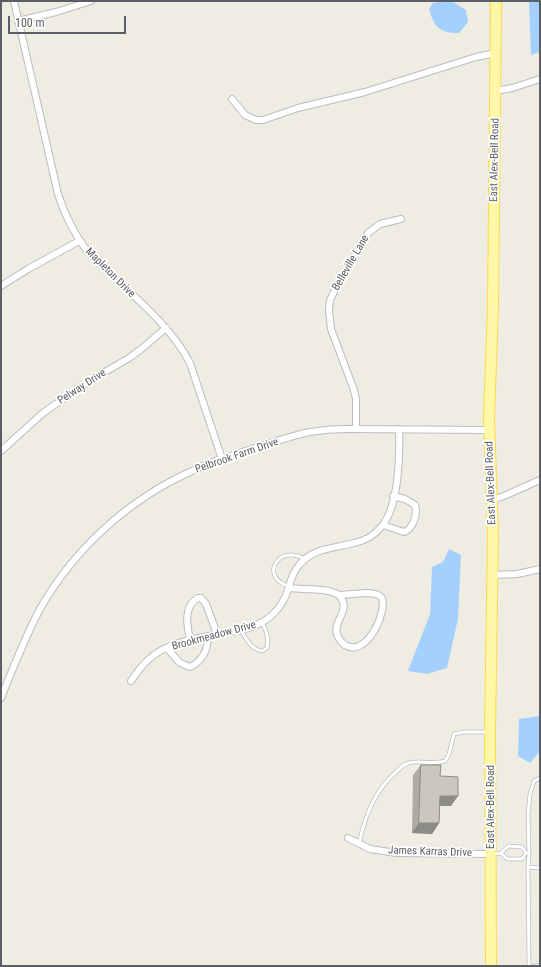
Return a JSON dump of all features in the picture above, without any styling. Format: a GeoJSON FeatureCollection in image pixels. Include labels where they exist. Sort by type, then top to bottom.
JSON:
{"type":"FeatureCollection","features":[{"type":"Feature","properties":{"kind":"main road","name":"East Alex-Bell Road"},"geometry":{"type":"LineString","coordinates":[[491,966],[496,853],[490,732],[493,575],[489,401],[493,313],[496,1]]}},
{"type":"Feature","properties":{"kind":"street","name":"Mapleton Drive"},"geometry":{"type":"LineString","coordinates":[[14,1],[58,194],[69,224],[79,241],[88,252],[166,328],[182,349],[190,363],[222,459]]}},
{"type":"Feature","properties":{"kind":"street"},"geometry":{"type":"LineString","coordinates":[[18,21],[56,12],[91,1]]}},
{"type":"Feature","properties":{"kind":"street"},"geometry":{"type":"LineString","coordinates":[[232,99],[245,116],[256,120],[263,120],[298,108],[365,92],[476,57],[496,53]]}},
{"type":"Feature","properties":{"kind":"street"},"geometry":{"type":"LineString","coordinates":[[496,91],[512,88],[540,79]]}},
{"type":"Feature","properties":{"kind":"street","name":"Belleville Lane"},"geometry":{"type":"LineString","coordinates":[[356,429],[355,397],[351,380],[331,329],[329,310],[330,300],[368,233],[380,224],[401,219]]}},
{"type":"Feature","properties":{"kind":"street"},"geometry":{"type":"LineString","coordinates":[[1,286],[28,269],[79,241]]}},
{"type":"Feature","properties":{"kind":"street","name":"Pelway Drive"},"geometry":{"type":"LineString","coordinates":[[1,451],[43,413],[86,383],[129,358],[166,328]]}},
{"type":"Feature","properties":{"kind":"street","name":"Pelbrook Farm Drive"},"geometry":{"type":"LineString","coordinates":[[1,698],[29,631],[40,609],[63,574],[88,544],[128,508],[148,494],[192,471],[222,459],[308,432],[327,429],[490,430]]}},
{"type":"Feature","properties":{"kind":"street","name":"Brookmeadow Drive"},"geometry":{"type":"LineString","coordinates":[[131,681],[148,659],[158,652],[180,642],[242,630],[262,623],[278,609],[283,602],[295,571],[305,559],[315,552],[362,541],[383,525],[390,509],[393,496],[398,465],[399,429]]}},
{"type":"Feature","properties":{"kind":"street"},"geometry":{"type":"LineString","coordinates":[[492,500],[540,480]]}},
{"type":"Feature","properties":{"kind":"street"},"geometry":{"type":"LineString","coordinates":[[383,525],[404,532],[411,526],[414,520],[416,514],[415,505],[405,499],[393,496]]}},
{"type":"Feature","properties":{"kind":"street"},"geometry":{"type":"LineString","coordinates":[[493,575],[517,574],[540,569]]}},
{"type":"Feature","properties":{"kind":"street"},"geometry":{"type":"LineString","coordinates":[[289,587],[333,592],[339,595],[343,599],[344,608],[337,625],[337,637],[342,643],[352,648],[363,645],[368,641],[383,609],[382,598],[377,594],[366,593],[339,595]]}},
{"type":"Feature","properties":{"kind":"street"},"geometry":{"type":"LineString","coordinates":[[190,640],[187,620],[188,612],[190,605],[195,599],[198,598],[201,598],[206,604],[217,634]]}},
{"type":"Feature","properties":{"kind":"street"},"geometry":{"type":"LineString","coordinates":[[167,648],[180,663],[190,667],[194,665],[205,653],[207,647],[207,637]]}},
{"type":"Feature","properties":{"kind":"street","name":"James Karras Drive"},"geometry":{"type":"LineString","coordinates":[[348,838],[370,849],[396,853],[496,853]]}},
{"type":"Feature","properties":{"kind":"lane"},"geometry":{"type":"LineString","coordinates":[[289,587],[276,579],[274,575],[274,566],[276,562],[286,555],[293,554],[305,559]]}},
{"type":"Feature","properties":{"kind":"lane"},"geometry":{"type":"LineString","coordinates":[[242,630],[250,644],[259,651],[265,650],[267,648],[268,634],[262,623]]}},
{"type":"Feature","properties":{"kind":"lane"},"geometry":{"type":"LineString","coordinates":[[359,843],[364,822],[378,791],[391,776],[403,766],[413,763],[438,763],[445,761],[449,754],[452,737],[458,732],[490,732]]}},
{"type":"Feature","properties":{"kind":"lane"},"geometry":{"type":"LineString","coordinates":[[531,966],[529,964],[528,814],[530,794],[534,781],[540,778]]}},
{"type":"Feature","properties":{"kind":"lane"},"geometry":{"type":"LineString","coordinates":[[496,853],[508,846],[522,847],[528,854]]}},
{"type":"Feature","properties":{"kind":"lane"},"geometry":{"type":"LineString","coordinates":[[496,853],[507,859],[522,859],[528,854]]}},
{"type":"Feature","properties":{"kind":"lane"},"geometry":{"type":"LineString","coordinates":[[528,866],[540,868]]}},
{"type":"Feature","properties":{"kind":"lane"},"geometry":{"type":"LineString","coordinates":[[535,966],[540,965]]}},
{"type":"Feature","properties":{"kind":"water"},"geometry":{"type":"Polygon","coordinates":[[[444,1],[453,2],[466,10],[468,22],[459,33],[447,32],[439,28],[433,21],[429,9],[433,3],[444,1]]]}},
{"type":"Feature","properties":{"kind":"water"},"geometry":{"type":"Polygon","coordinates":[[[529,1],[540,1],[540,52],[531,55],[529,1]]]}},
{"type":"Feature","properties":{"kind":"water"},"geometry":{"type":"Polygon","coordinates":[[[449,549],[461,555],[458,619],[447,668],[427,674],[408,671],[430,614],[432,567],[443,562],[449,549]]]}},
{"type":"Feature","properties":{"kind":"water"},"geometry":{"type":"Polygon","coordinates":[[[540,716],[540,751],[530,763],[518,756],[519,719],[540,716]]]}},
{"type":"Feature","properties":{"kind":"building"},"geometry":{"type":"Polygon","coordinates":[[[421,765],[441,765],[440,776],[458,777],[458,796],[440,796],[439,823],[419,823],[421,765]]]}}]}
